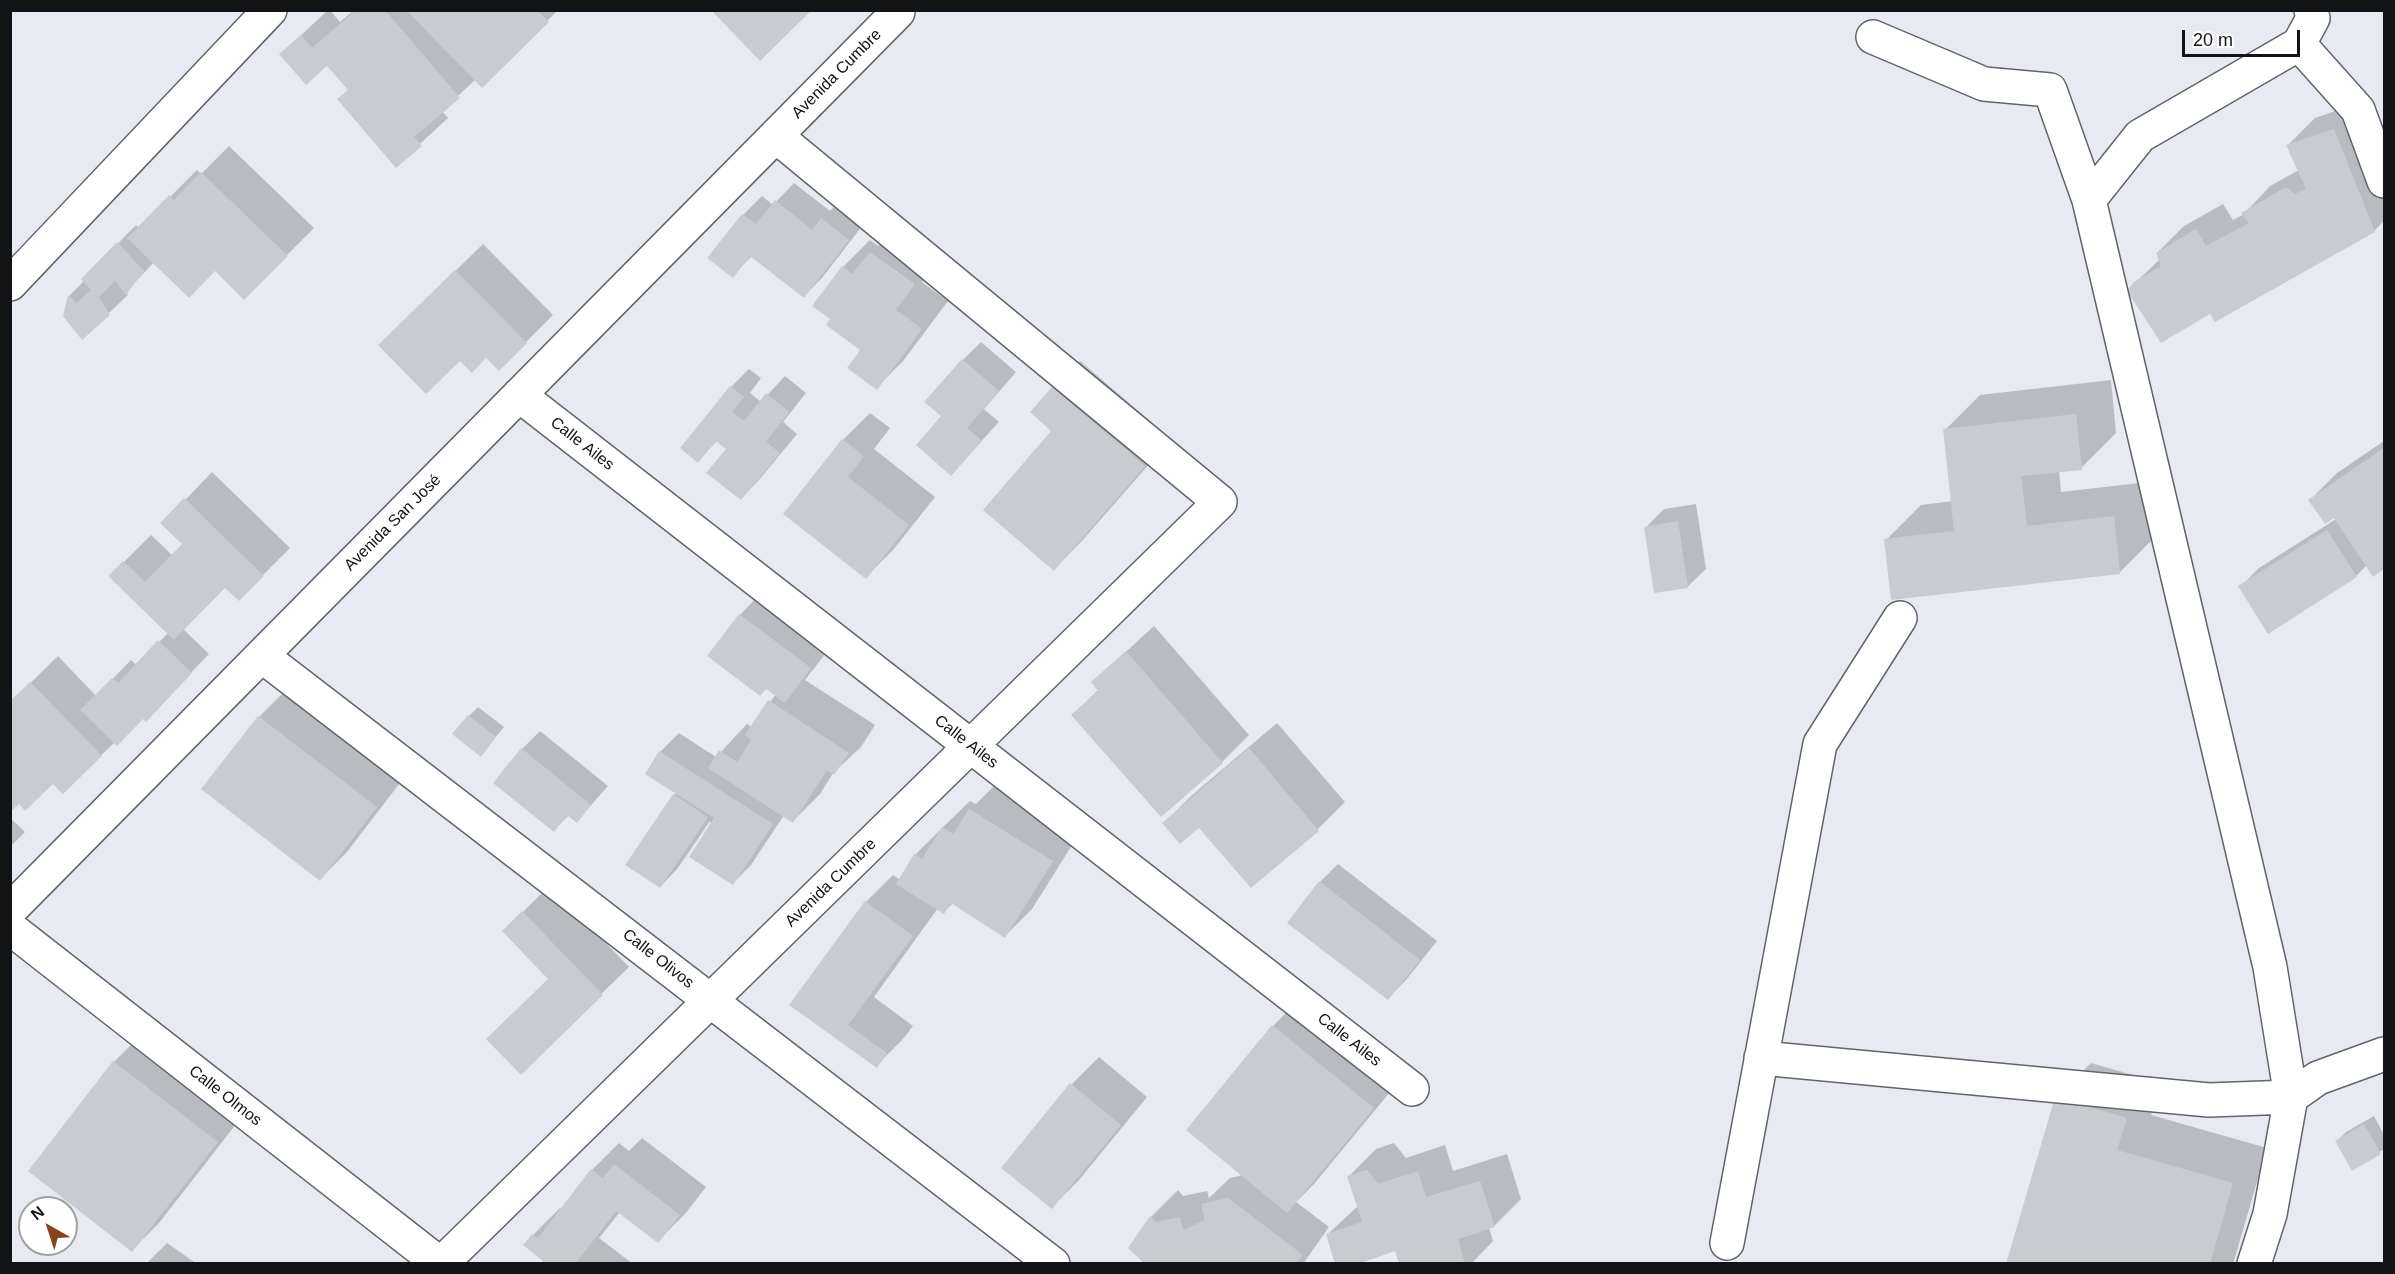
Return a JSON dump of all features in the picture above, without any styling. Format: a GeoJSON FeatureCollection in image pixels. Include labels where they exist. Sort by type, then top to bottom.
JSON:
{"type":"FeatureCollection","features":[{"type":"Feature","properties":{"kind":"street"},"geometry":{"type":"LineString","coordinates":[[10,284],[270,10]]}},
{"type":"Feature","properties":{"kind":"street"},"geometry":{"type":"LineString","coordinates":[[2089,200],[2140,136],[2299,44],[2313,18],[2311,10]]}},
{"type":"Feature","properties":{"kind":"street","name":"Avenida Cumbre"},"geometry":{"type":"LineString","coordinates":[[441,1263],[1220,502],[776,136],[898,12]]}},
{"type":"Feature","properties":{"kind":"street"},"geometry":{"type":"LineString","coordinates":[[1873,37],[1984,84],[2050,90],[2089,200],[2270,967],[2291,1097],[2270,1214],[2254,1263]]}},
{"type":"Feature","properties":{"kind":"street"},"geometry":{"type":"LineString","coordinates":[[2299,44],[2358,110],[2385,181]]}},
{"type":"Feature","properties":{"kind":"street","name":"Avenida San José"},"geometry":{"type":"LineString","coordinates":[[10,910],[776,136]]}},
{"type":"Feature","properties":{"kind":"street","name":"Calle Ailes"},"geometry":{"type":"LineString","coordinates":[[519,395],[1412,1089]]}},
{"type":"Feature","properties":{"kind":"street"},"geometry":{"type":"LineString","coordinates":[[1727,1243],[1820,744],[1900,618]]}},
{"type":"Feature","properties":{"kind":"street","name":"Calle Olivos"},"geometry":{"type":"LineString","coordinates":[[262,656],[1053,1263]]}},
{"type":"Feature","properties":{"kind":"street","name":"Calle Olmos"},"geometry":{"type":"LineString","coordinates":[[10,928],[441,1263]]}},
{"type":"Feature","properties":{"kind":"street"},"geometry":{"type":"LineString","coordinates":[[1761,1058],[2209,1100],[2291,1097],[2318,1078],[2385,1054]]}},
{"type":"Feature","properties":{"kind":"building"},"geometry":{"type":"Polygon","coordinates":[[[356,10],[385,10],[460,98],[414,137],[422,146],[396,168],[337,99],[348,90],[327,66],[306,85],[279,54],[301,35],[312,48],[356,10]]]}},
{"type":"Feature","properties":{"kind":"building"},"geometry":{"type":"Polygon","coordinates":[[[406,10],[537,10],[549,22],[482,88],[406,10]]]}},
{"type":"Feature","properties":{"kind":"building"},"geometry":{"type":"Polygon","coordinates":[[[711,10],[812,10],[760,61],[711,10]]]}},
{"type":"Feature","properties":{"kind":"building"},"geometry":{"type":"Polygon","coordinates":[[[2334,129],[2375,232],[2215,322],[2210,314],[2161,343],[2127,291],[2134,282],[2161,266],[2156,253],[2196,229],[2206,246],[2249,223],[2241,213],[2286,187],[2295,194],[2306,189],[2286,145],[2334,129]]]}},
{"type":"Feature","properties":{"kind":"building"},"geometry":{"type":"Polygon","coordinates":[[[201,172],[288,256],[244,300],[215,271],[189,298],[127,238],[169,195],[174,200],[201,172]]]}},
{"type":"Feature","properties":{"kind":"building"},"geometry":{"type":"Polygon","coordinates":[[[775,200],[812,230],[821,218],[849,240],[804,298],[750,256],[733,278],[707,258],[742,214],[756,224],[775,200]]]}},
{"type":"Feature","properties":{"kind":"building"},"geometry":{"type":"Polygon","coordinates":[[[117,242],[144,271],[126,295],[115,281],[99,297],[110,315],[82,340],[63,316],[68,295],[77,303],[91,290],[81,279],[117,242]]]}},
{"type":"Feature","properties":{"kind":"building"},"geometry":{"type":"Polygon","coordinates":[[[870,252],[915,284],[896,310],[922,329],[877,390],[847,368],[860,350],[826,325],[830,319],[812,306],[842,266],[852,274],[870,252]]]}},
{"type":"Feature","properties":{"kind":"building"},"geometry":{"type":"Polygon","coordinates":[[[455,270],[527,343],[499,371],[486,358],[472,373],[460,361],[426,394],[378,345],[455,270]]]}},
{"type":"Feature","properties":{"kind":"building"},"geometry":{"type":"Polygon","coordinates":[[[962,359],[999,391],[967,428],[982,441],[951,476],[916,445],[941,416],[924,402],[962,359]]]}},
{"type":"Feature","properties":{"kind":"building"},"geometry":{"type":"Polygon","coordinates":[[[730,386],[744,397],[732,412],[744,421],[766,393],[789,412],[766,442],[780,453],[741,500],[706,473],[726,449],[716,441],[698,463],[680,448],[730,386]]]}},
{"type":"Feature","properties":{"kind":"building"},"geometry":{"type":"Polygon","coordinates":[[[1052,387],[1145,466],[1054,571],[983,510],[1051,431],[1030,412],[1052,387]]]}},
{"type":"Feature","properties":{"kind":"building"},"geometry":{"type":"Polygon","coordinates":[[[2076,414],[2082,470],[2021,476],[2027,526],[2114,516],[2120,574],[1891,600],[1884,539],[1954,531],[1943,429],[2076,414]]]}},
{"type":"Feature","properties":{"kind":"building"},"geometry":{"type":"Polygon","coordinates":[[[842,439],[864,456],[848,477],[909,525],[866,579],[783,514],[842,439]]]}},
{"type":"Feature","properties":{"kind":"building"},"geometry":{"type":"Polygon","coordinates":[[[2384,448],[2384,569],[2373,577],[2334,518],[2325,524],[2308,500],[2384,448]]]}},
{"type":"Feature","properties":{"kind":"building"},"geometry":{"type":"Polygon","coordinates":[[[184,498],[264,576],[239,601],[225,588],[174,640],[108,576],[123,561],[145,582],[182,544],[160,523],[184,498]]]}},
{"type":"Feature","properties":{"kind":"building"},"geometry":{"type":"Polygon","coordinates":[[[1678,521],[1688,588],[1654,593],[1644,527],[1678,521]]]}},
{"type":"Feature","properties":{"kind":"building"},"geometry":{"type":"Polygon","coordinates":[[[2327,530],[2357,577],[2268,634],[2238,586],[2327,530]]]}},
{"type":"Feature","properties":{"kind":"building"},"geometry":{"type":"Polygon","coordinates":[[[739,614],[811,668],[785,703],[766,689],[760,696],[707,656],[739,614]]]}},
{"type":"Feature","properties":{"kind":"building"},"geometry":{"type":"Polygon","coordinates":[[[158,640],[192,673],[146,722],[143,719],[117,746],[80,710],[112,678],[118,683],[158,640]]]}},
{"type":"Feature","properties":{"kind":"building"},"geometry":{"type":"Polygon","coordinates":[[[1126,651],[1223,763],[1161,817],[1071,715],[1098,691],[1091,682],[1126,651]]]}},
{"type":"Feature","properties":{"kind":"building"},"geometry":{"type":"Polygon","coordinates":[[[30,682],[102,756],[63,794],[53,784],[25,811],[19,804],[10,812],[10,701],[30,682]]]}},
{"type":"Feature","properties":{"kind":"building"},"geometry":{"type":"Polygon","coordinates":[[[768,700],[849,753],[834,775],[827,770],[793,823],[708,768],[719,750],[737,762],[751,740],[745,735],[768,700]]]}},
{"type":"Feature","properties":{"kind":"building"},"geometry":{"type":"Polygon","coordinates":[[[468,715],[496,737],[481,757],[452,734],[468,715]]]}},
{"type":"Feature","properties":{"kind":"building"},"geometry":{"type":"Polygon","coordinates":[[[258,716],[377,807],[320,881],[201,789],[258,716]]]}},
{"type":"Feature","properties":{"kind":"building"},"geometry":{"type":"Polygon","coordinates":[[[521,748],[591,805],[577,823],[567,815],[554,832],[493,783],[521,748]]]}},
{"type":"Feature","properties":{"kind":"building"},"geometry":{"type":"Polygon","coordinates":[[[1249,748],[1319,831],[1251,888],[1199,828],[1180,844],[1162,823],[1249,748]]]}},
{"type":"Feature","properties":{"kind":"building"},"geometry":{"type":"Polygon","coordinates":[[[659,751],[773,824],[733,885],[689,857],[714,818],[645,774],[659,751]]]}},
{"type":"Feature","properties":{"kind":"building"},"geometry":{"type":"Polygon","coordinates":[[[673,794],[708,817],[660,888],[625,865],[673,794]]]}},
{"type":"Feature","properties":{"kind":"building"},"geometry":{"type":"Polygon","coordinates":[[[969,809],[1053,861],[1005,938],[951,903],[944,914],[896,884],[914,854],[922,859],[942,827],[953,834],[969,809]]]}},
{"type":"Feature","properties":{"kind":"building"},"geometry":{"type":"Polygon","coordinates":[[[1319,881],[1420,960],[1388,1000],[1287,923],[1319,881]]]}},
{"type":"Feature","properties":{"kind":"building"},"geometry":{"type":"Polygon","coordinates":[[[865,901],[913,936],[848,1025],[887,1053],[877,1068],[789,1005],[865,901]]]}},
{"type":"Feature","properties":{"kind":"building"},"geometry":{"type":"Polygon","coordinates":[[[522,911],[603,995],[521,1075],[486,1039],[548,979],[502,931],[522,911]]]}},
{"type":"Feature","properties":{"kind":"building"},"geometry":{"type":"Polygon","coordinates":[[[1272,1025],[1374,1108],[1287,1213],[1186,1130],[1272,1025]]]}},
{"type":"Feature","properties":{"kind":"building"},"geometry":{"type":"Polygon","coordinates":[[[113,1061],[218,1142],[132,1252],[78,1210],[78,1196],[60,1196],[28,1171],[113,1061]]]}},
{"type":"Feature","properties":{"kind":"building"},"geometry":{"type":"Polygon","coordinates":[[[1070,1083],[1121,1125],[1052,1209],[1001,1168],[1070,1083]]]}},
{"type":"Feature","properties":{"kind":"building"},"geometry":{"type":"Polygon","coordinates":[[[2055,1097],[2127,1118],[2117,1150],[2233,1183],[2210,1264],[2006,1264],[2055,1097]]]}},
{"type":"Feature","properties":{"kind":"building"},"geometry":{"type":"Polygon","coordinates":[[[2364,1124],[2381,1154],[2352,1171],[2335,1141],[2364,1124]]]}},
{"type":"Feature","properties":{"kind":"building"},"geometry":{"type":"Polygon","coordinates":[[[614,1164],[680,1215],[658,1243],[616,1211],[575,1264],[542,1264],[543,1261],[523,1245],[532,1234],[538,1238],[591,1169],[603,1178],[614,1164]]]}},
{"type":"Feature","properties":{"kind":"building"},"geometry":{"type":"Polygon","coordinates":[[[1367,1170],[1378,1184],[1418,1171],[1426,1197],[1480,1181],[1495,1227],[1458,1239],[1465,1264],[1399,1264],[1395,1251],[1358,1264],[1335,1264],[1326,1234],[1362,1222],[1347,1176],[1367,1170]]]}},
{"type":"Feature","properties":{"kind":"building"},"geometry":{"type":"Polygon","coordinates":[[[1228,1198],[1303,1255],[1296,1264],[1145,1264],[1128,1248],[1150,1216],[1156,1222],[1180,1217],[1183,1230],[1205,1220],[1201,1204],[1228,1198]]]}}]}
